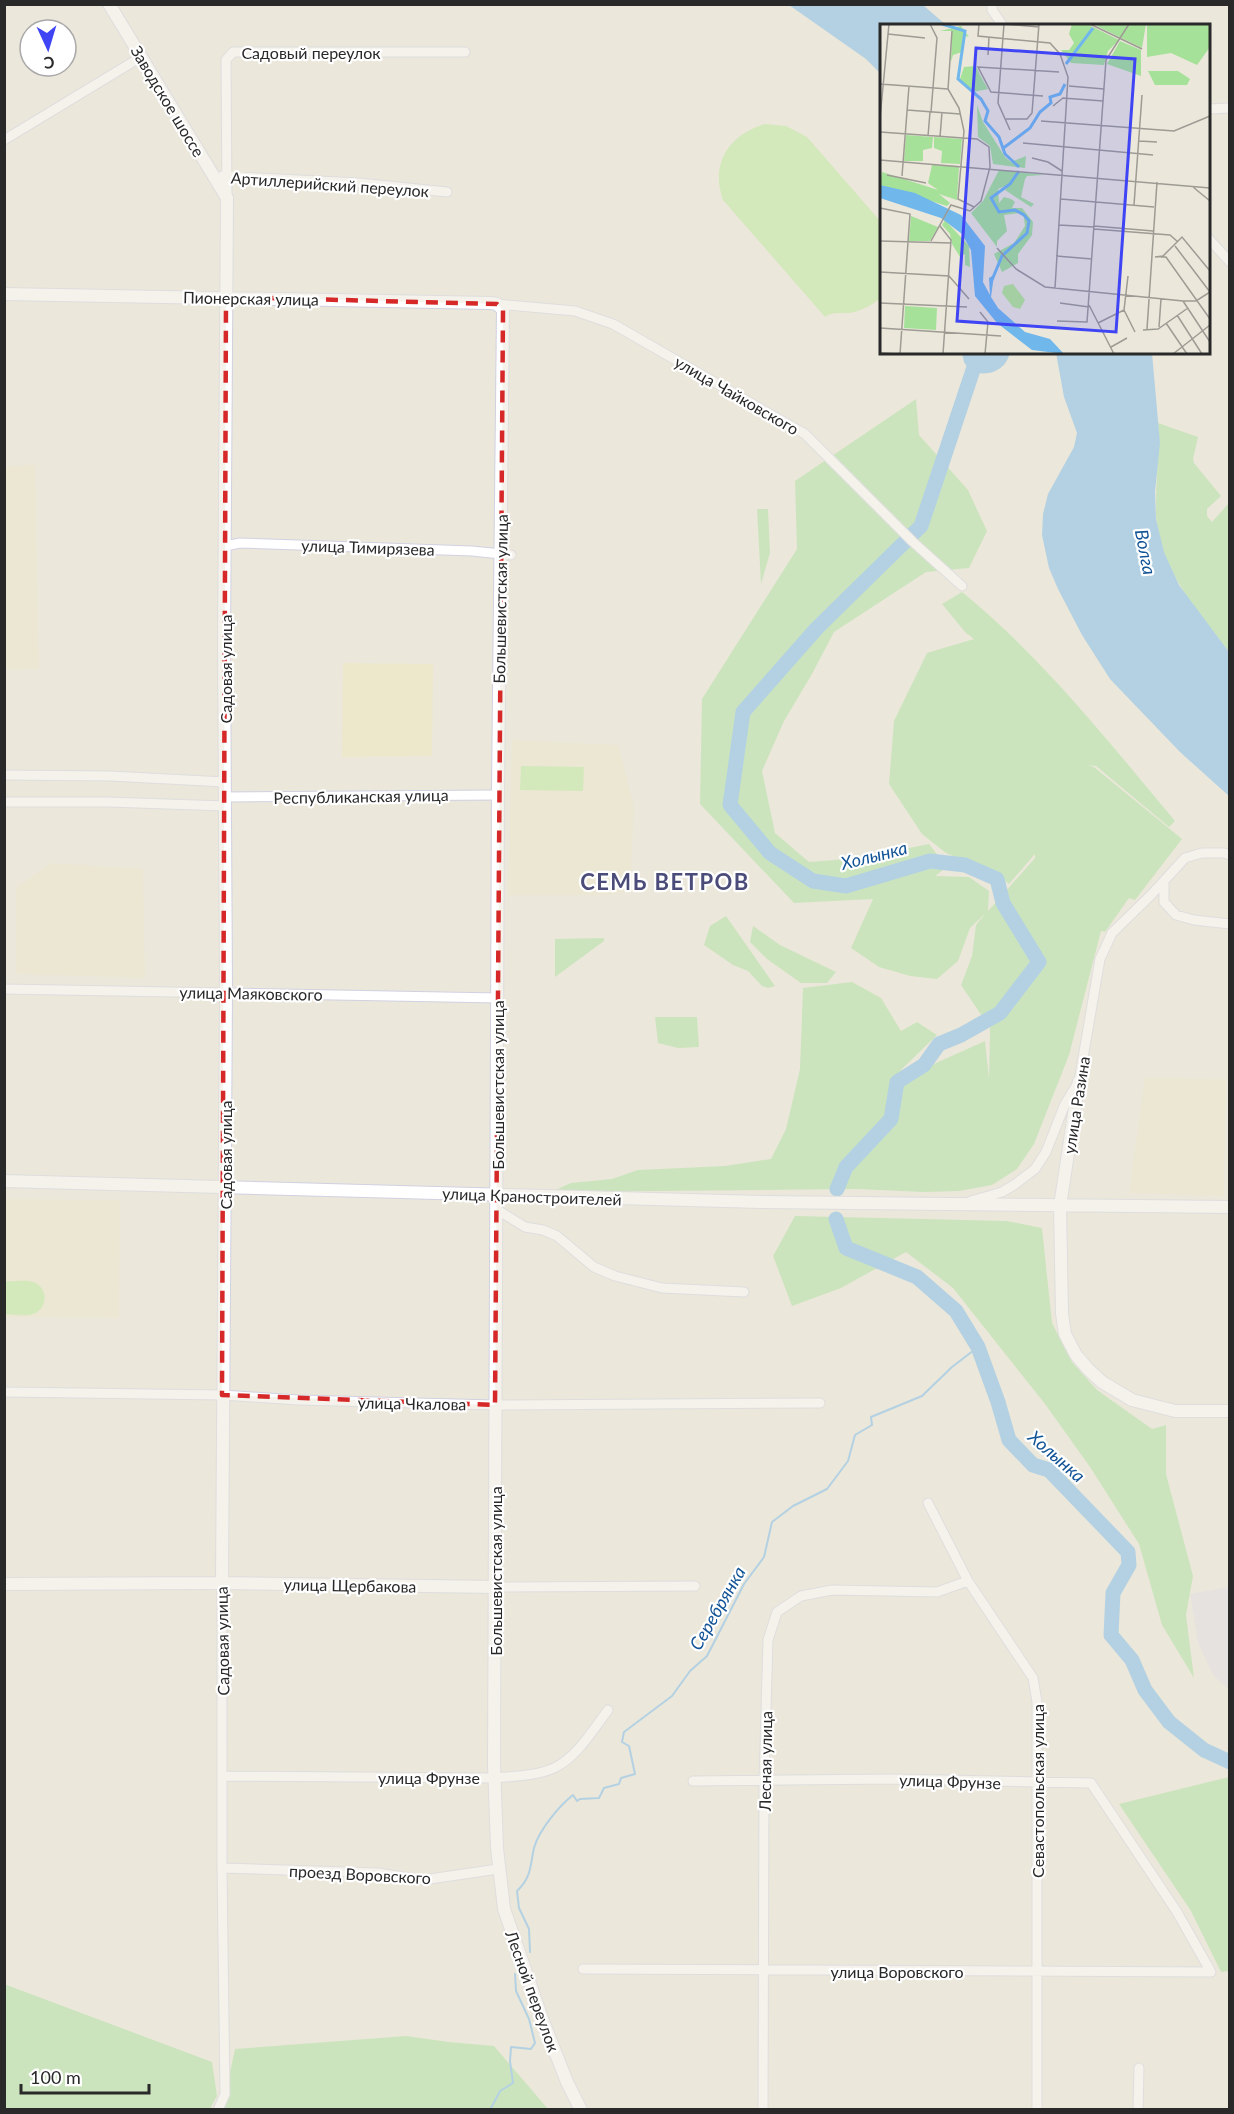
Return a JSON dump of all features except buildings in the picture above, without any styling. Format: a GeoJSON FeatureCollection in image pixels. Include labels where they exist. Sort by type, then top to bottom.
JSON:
{"type":"FeatureCollection","features":[{"type":"Feature","properties":{"kind":"street","name":"Заводское шоссе"},"geometry":{"type":"LineString","coordinates":[[109,4],[141,57],[220,176],[227,198]]}},
{"type":"Feature","properties":{"kind":"street"},"geometry":{"type":"LineString","coordinates":[[992,4],[992,10],[1002,24]]}},
{"type":"Feature","properties":{"kind":"street","name":"Садовый переулок"},"geometry":{"type":"LineString","coordinates":[[220,176],[226,60],[233,52],[465,52]]}},
{"type":"Feature","properties":{"kind":"street"},"geometry":{"type":"LineString","coordinates":[[4,140],[141,57]]}},
{"type":"Feature","properties":{"kind":"street"},"geometry":{"type":"LineString","coordinates":[[1210,109],[1230,108]]}},
{"type":"Feature","properties":{"kind":"street","name":"Артиллерийский переулок"},"geometry":{"type":"LineString","coordinates":[[220,176],[359,183],[447,192]]}},
{"type":"Feature","properties":{"kind":"street","name":"Садовая улица"},"geometry":{"type":"LineString","coordinates":[[218,2109],[225,2094],[222,1868],[222,1395],[226,993],[227,198]]}},
{"type":"Feature","properties":{"kind":"street"},"geometry":{"type":"LineString","coordinates":[[1210,239],[1230,262]]}},
{"type":"Feature","properties":{"kind":"street","name":"Пионерская улица"},"geometry":{"type":"LineString","coordinates":[[4,294],[497,304]]}},
{"type":"Feature","properties":{"kind":"street","name":"улица Чайковского"},"geometry":{"type":"LineString","coordinates":[[497,304],[575,311],[613,324],[805,434],[962,586]]}},
{"type":"Feature","properties":{"kind":"street","name":"Большевистская улица"},"geometry":{"type":"LineString","coordinates":[[497,304],[502,310],[506,555],[498,795],[494,1778],[498,1869]]}},
{"type":"Feature","properties":{"kind":"street","name":"улица Тимирязева"},"geometry":{"type":"LineString","coordinates":[[225,546],[240,543],[336,546],[472,551],[506,555]]}},
{"type":"Feature","properties":{"kind":"street"},"geometry":{"type":"LineString","coordinates":[[4,775],[225,782]]}},
{"type":"Feature","properties":{"kind":"street","name":"Республиканская улица"},"geometry":{"type":"LineString","coordinates":[[4,802],[225,802],[498,795]]}},
{"type":"Feature","properties":{"kind":"street","name":"улица Разина"},"geometry":{"type":"LineString","coordinates":[[1230,855],[1219,852],[1193,854],[1185,858],[1112,933],[1100,959],[1060,1206],[1062,1313],[1065,1334],[1076,1355],[1102,1382],[1132,1400],[1175,1411],[1230,1411]]}},
{"type":"Feature","properties":{"kind":"street"},"geometry":{"type":"LineString","coordinates":[[1164,881],[1164,902],[1176,915],[1194,920],[1230,924]]}},
{"type":"Feature","properties":{"kind":"street","name":"улица Маяковского"},"geometry":{"type":"LineString","coordinates":[[4,989],[498,998]]}},
{"type":"Feature","properties":{"kind":"street"},"geometry":{"type":"LineString","coordinates":[[945,1204],[979,1200],[1002,1192],[1029,1174],[1046,1152],[1065,1104],[1079,1082]]}},
{"type":"Feature","properties":{"kind":"street","name":"улица Краностроителей"},"geometry":{"type":"LineString","coordinates":[[4,1181],[761,1202],[1230,1207]]}},
{"type":"Feature","properties":{"kind":"street"},"geometry":{"type":"LineString","coordinates":[[496,1209],[525,1227],[543,1230],[557,1236],[594,1267],[615,1276],[662,1288],[744,1292]]}},
{"type":"Feature","properties":{"kind":"street","name":"улица Чкалова"},"geometry":{"type":"LineString","coordinates":[[4,1392],[222,1395],[298,1400],[495,1405],[820,1403]]}},
{"type":"Feature","properties":{"kind":"street","name":"Севастопольская улица"},"geometry":{"type":"LineString","coordinates":[[928,1503],[968,1581],[1033,1678],[1037,1702],[1038,1783],[1037,2109]]}},
{"type":"Feature","properties":{"kind":"street","name":"Лесная улица"},"geometry":{"type":"LineString","coordinates":[[763,2109],[764,1781],[768,1640],[777,1612],[801,1596],[832,1590],[936,1592],[968,1581]]}},
{"type":"Feature","properties":{"kind":"street","name":"улица Щербакова"},"geometry":{"type":"LineString","coordinates":[[4,1584],[695,1586]]}},
{"type":"Feature","properties":{"kind":"street","name":"улица Фрунзе"},"geometry":{"type":"LineString","coordinates":[[223,1776],[494,1778],[532,1774],[555,1767],[576,1752],[608,1710]]}},
{"type":"Feature","properties":{"kind":"street","name":"улица Фрунзе"},"geometry":{"type":"LineString","coordinates":[[693,1781],[893,1779],[1091,1783],[1177,1912],[1211,1972]]}},
{"type":"Feature","properties":{"kind":"street","name":"проезд Воровского"},"geometry":{"type":"LineString","coordinates":[[222,1868],[378,1874],[423,1880],[498,1869]]}},
{"type":"Feature","properties":{"kind":"street","name":"Лесной переулок"},"geometry":{"type":"LineString","coordinates":[[498,1869],[504,1909],[512,1936],[567,2082],[581,2109]]}},
{"type":"Feature","properties":{"kind":"street","name":"улица Воровского"},"geometry":{"type":"LineString","coordinates":[[583,1970],[1211,1972]]}},
{"type":"Feature","properties":{"kind":"street"},"geometry":{"type":"LineString","coordinates":[[1138,2109],[1139,2068]]}},
{"type":"Feature","properties":{"kind":"highlighted area"},"geometry":{"type":"Polygon","coordinates":[[[226,297],[497,304],[503,310],[495,1405],[222,1395],[226,297]]]}},
{"type":"Feature","properties":{"kind":"shaded area"},"geometry":{"type":"Polygon","coordinates":[[[35,465],[39,669],[5,670],[5,466],[35,465]]]}},
{"type":"Feature","properties":{"kind":"shaded area"},"geometry":{"type":"Polygon","coordinates":[[[343,663],[433,664],[432,756],[342,757],[343,663]]]}},
{"type":"Feature","properties":{"kind":"shaded area"},"geometry":{"type":"Polygon","coordinates":[[[512,740],[618,745],[634,806],[630,892],[606,895],[508,895],[512,740]]]}},
{"type":"Feature","properties":{"kind":"shaded area"},"geometry":{"type":"Polygon","coordinates":[[[51,863],[143,869],[145,978],[16,974],[16,888],[51,863]]]}},
{"type":"Feature","properties":{"kind":"shaded area"},"geometry":{"type":"Polygon","coordinates":[[[1145,1078],[1226,1079],[1224,1196],[1129,1193],[1145,1078]]]}},
{"type":"Feature","properties":{"kind":"shaded area"},"geometry":{"type":"Polygon","coordinates":[[[5,1199],[120,1200],[119,1318],[5,1317],[5,1199]]]}},
{"type":"Feature","properties":{"kind":"shaded area"},"geometry":{"type":"Polygon","coordinates":[[[1230,1587],[1229,1690],[1213,1675],[1198,1643],[1190,1594],[1230,1587]]]}},
{"type":"Feature","properties":{"kind":"green space"},"geometry":{"type":"Polygon","coordinates":[[[765,124],[786,126],[807,137],[880,221],[880,299],[854,312],[825,317],[723,200],[719,174],[721,163],[732,143],[752,129],[765,124]]]}},
{"type":"Feature","properties":{"kind":"green space"},"geometry":{"type":"Polygon","coordinates":[[[916,399],[919,435],[968,490],[987,531],[969,568],[926,572],[834,632],[784,721],[762,771],[775,833],[809,862],[860,858],[929,844],[947,867],[935,876],[969,877],[989,891],[988,911],[1035,858],[1035,854],[1009,884],[995,873],[946,853],[922,834],[889,784],[894,721],[927,653],[974,639],[965,632],[942,604],[962,592],[1020,644],[1074,701],[1175,821],[1169,827],[1096,766],[1088,765],[1094,767],[1182,839],[1135,900],[1129,898],[1105,932],[1101,931],[1069,1055],[1034,1144],[1017,1169],[992,1185],[959,1191],[924,1192],[857,1189],[551,1192],[571,1183],[612,1179],[638,1170],[725,1166],[771,1159],[786,1129],[800,1069],[803,988],[852,982],[881,998],[901,1031],[917,1022],[937,1035],[901,1070],[887,1103],[891,1123],[900,1085],[936,1063],[985,1041],[989,1079],[990,1028],[961,985],[972,956],[976,925],[985,914],[970,928],[958,961],[937,979],[910,976],[879,967],[851,948],[873,899],[794,903],[700,804],[702,699],[797,549],[795,481],[916,399]]]}},
{"type":"Feature","properties":{"kind":"green space"},"geometry":{"type":"Polygon","coordinates":[[[1158,423],[1198,437],[1194,463],[1221,496],[1207,509],[1207,516],[1212,522],[1229,503],[1229,652],[1182,588],[1164,553],[1158,534],[1156,492],[1158,423]]]}},
{"type":"Feature","properties":{"kind":"green space"},"geometry":{"type":"Polygon","coordinates":[[[757,509],[768,509],[770,553],[761,584],[757,509]]]}},
{"type":"Feature","properties":{"kind":"green space"},"geometry":{"type":"Polygon","coordinates":[[[521,766],[584,767],[583,791],[520,790],[521,766]]]}},
{"type":"Feature","properties":{"kind":"green space"},"geometry":{"type":"Polygon","coordinates":[[[726,916],[775,986],[768,988],[762,986],[748,971],[733,965],[704,945],[710,926],[726,916]]]}},
{"type":"Feature","properties":{"kind":"green space"},"geometry":{"type":"Polygon","coordinates":[[[753,926],[780,945],[836,972],[827,983],[801,983],[767,959],[750,942],[753,926]]]}},
{"type":"Feature","properties":{"kind":"green space"},"geometry":{"type":"Polygon","coordinates":[[[604,938],[604,941],[555,977],[555,939],[604,938]]]}},
{"type":"Feature","properties":{"kind":"green space"},"geometry":{"type":"Polygon","coordinates":[[[655,1017],[697,1017],[699,1047],[678,1048],[658,1043],[655,1017]]]}},
{"type":"Feature","properties":{"kind":"green space"},"geometry":{"type":"Polygon","coordinates":[[[795,1216],[1007,1221],[1042,1228],[1052,1323],[1072,1362],[1097,1390],[1152,1429],[1166,1425],[1166,1474],[1193,1576],[1186,1615],[1194,1678],[1162,1625],[1139,1544],[1090,1467],[1045,1404],[953,1288],[906,1252],[841,1288],[792,1306],[773,1256],[795,1216]]]}},
{"type":"Feature","properties":{"kind":"green space"},"geometry":{"type":"Polygon","coordinates":[[[5,1281],[26,1281],[38,1285],[42,1288],[45,1298],[42,1308],[30,1315],[5,1314],[5,1281]]]}},
{"type":"Feature","properties":{"kind":"green space"},"geometry":{"type":"Polygon","coordinates":[[[1229,1777],[1230,1971],[1221,1972],[1191,1911],[1119,1804],[1229,1777]]]}},
{"type":"Feature","properties":{"kind":"green space"},"geometry":{"type":"Polygon","coordinates":[[[4,1984],[212,2062],[217,2096],[210,2109],[5,2109],[4,1984]]]}},
{"type":"Feature","properties":{"kind":"green space"},"geometry":{"type":"Polygon","coordinates":[[[406,2036],[494,2046],[548,2109],[222,2110],[235,2049],[406,2036]]]}},
{"type":"Feature","properties":{"kind":"water"},"geometry":{"type":"Polygon","coordinates":[[[789,5],[923,5],[945,24],[880,24],[880,73],[866,59],[789,5]]]}},
{"type":"Feature","properties":{"kind":"water"},"geometry":{"type":"Polygon","coordinates":[[[962,354],[1010,354],[1004,365],[994,372],[982,373],[969,370],[962,354]]]}},
{"type":"Feature","properties":{"kind":"water","name":"Волга"},"geometry":{"type":"Polygon","coordinates":[[[1056,354],[1152,354],[1160,443],[1155,492],[1156,519],[1164,552],[1179,585],[1229,652],[1229,796],[1180,752],[1110,679],[1082,635],[1049,568],[1042,535],[1043,514],[1048,494],[1074,447],[1077,433],[1064,397],[1056,354]]]}},
{"type":"Feature","properties":{"kind":"waterway","name":"Холынка"},"geometry":{"type":"LineString","coordinates":[[837,1189],[846,1167],[891,1119],[897,1082],[924,1065],[939,1044],[961,1035],[1000,1013],[1039,962],[1003,903],[997,879],[965,865],[930,861],[846,886],[813,881],[770,853],[730,805],[743,712],[817,628],[921,526],[978,354]]}},
{"type":"Feature","properties":{"kind":"waterway","name":"Холынка"},"geometry":{"type":"LineString","coordinates":[[836,1219],[846,1248],[917,1277],[956,1311],[978,1347],[1009,1440],[1033,1465],[1049,1470],[1128,1552],[1129,1565],[1113,1593],[1111,1635],[1132,1660],[1145,1690],[1169,1722],[1204,1750],[1230,1762]]}},
{"type":"Feature","properties":{"kind":"waterway","name":"Серебрянка"},"geometry":{"type":"LineString","coordinates":[[530,1952],[529,1929],[519,1908],[517,1891],[528,1876],[534,1848],[550,1819],[573,1795],[577,1801],[599,1798],[604,1788],[619,1784],[621,1778],[635,1774],[629,1746],[622,1742],[624,1732],[672,1696],[690,1671],[707,1656],[744,1584],[764,1557],[772,1522],[793,1506],[827,1489],[848,1461],[855,1435],[872,1425],[871,1417],[922,1396],[952,1367],[978,1347]]}},
{"type":"Feature","properties":{"kind":"waterway"},"geometry":{"type":"LineString","coordinates":[[490,2110],[500,2091],[513,2083],[511,2047],[531,2049],[535,2043],[529,2019],[516,1991],[515,1974]]}},
{"type":"Feature","properties":{"kind":"district","name":"СЕМЬ ВЕТРОВ"},"geometry":{"type":"Point","coordinates":[665,881]}}]}
